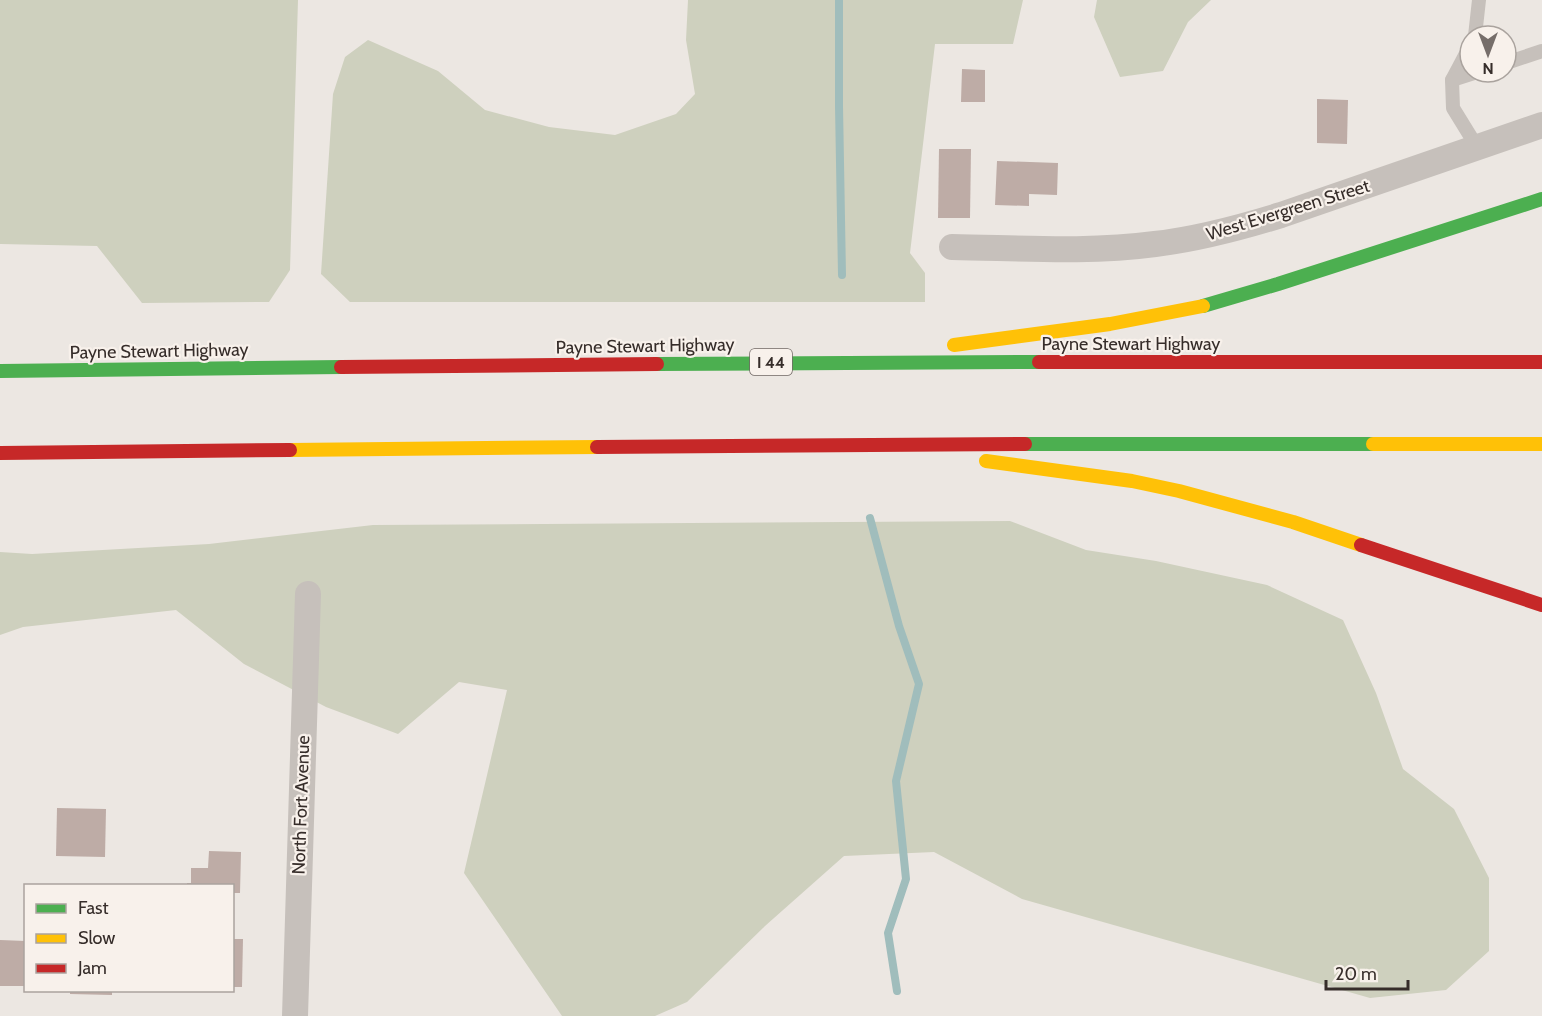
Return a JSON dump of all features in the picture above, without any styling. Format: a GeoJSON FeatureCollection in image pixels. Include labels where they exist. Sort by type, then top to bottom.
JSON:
{"type":"FeatureCollection","features":[{"type":"Feature","properties":{"kind":"highway"},"geometry":{"type":"LineString","coordinates":[[829,362],[1110,324],[1215,303],[1542,199]]}},
{"type":"Feature","properties":{"kind":"highway","name":"Payne Stewart Highway"},"geometry":{"type":"LineString","coordinates":[[0,371],[829,362],[1542,362]]}},
{"type":"Feature","properties":{"kind":"highway"},"geometry":{"type":"LineString","coordinates":[[865,444],[1132,482],[1179,491],[1293,522],[1542,605]]}},
{"type":"Feature","properties":{"kind":"highway"},"geometry":{"type":"LineString","coordinates":[[0,453],[865,444],[1542,444]]}},
{"type":"Feature","properties":{"kind":"street","name":"West Evergreen Street"},"geometry":{"type":"LineString","coordinates":[[952,247],[1112,248],[1197,238],[1281,215],[1542,125]]}},
{"type":"Feature","properties":{"kind":"street","name":"North Fort Avenue"},"geometry":{"type":"LineString","coordinates":[[295,1016],[308,594]]}},
{"type":"Feature","properties":{"kind":"lane"},"geometry":{"type":"LineString","coordinates":[[1476,24],[1479,0]]}},
{"type":"Feature","properties":{"kind":"lane"},"geometry":{"type":"LineString","coordinates":[[1518,59],[1542,51]]}},
{"type":"Feature","properties":{"kind":"lane"},"geometry":{"type":"LineString","coordinates":[[1458,69],[1452,80],[1453,108],[1477,147]]}},
{"type":"Feature","properties":{"kind":"lane"},"geometry":{"type":"LineString","coordinates":[[1452,80],[1458,78]]}},
{"type":"Feature","properties":{"kind":"green space"},"geometry":{"type":"Polygon","coordinates":[[[0,0],[298,0],[290,270],[269,302],[142,303],[97,246],[0,244],[0,0]]]}},
{"type":"Feature","properties":{"kind":"green space"},"geometry":{"type":"Polygon","coordinates":[[[688,0],[1023,0],[1013,44],[935,44],[910,253],[925,273],[925,302],[350,302],[321,274],[333,94],[345,57],[368,40],[438,71],[485,110],[549,127],[615,135],[676,114],[695,94],[686,40],[688,0]]]}},
{"type":"Feature","properties":{"kind":"green space"},"geometry":{"type":"Polygon","coordinates":[[[1097,0],[1211,0],[1188,22],[1163,71],[1120,77],[1094,17],[1097,0]]]}},
{"type":"Feature","properties":{"kind":"green space"},"geometry":{"type":"Polygon","coordinates":[[[1010,521],[1086,550],[1156,561],[1267,585],[1343,620],[1376,693],[1403,769],[1454,809],[1489,878],[1489,951],[1446,990],[1370,998],[1022,899],[934,852],[844,856],[765,926],[687,1002],[655,1016],[562,1016],[464,873],[507,690],[459,682],[398,734],[326,707],[244,664],[176,610],[23,627],[0,635],[0,552],[32,554],[209,544],[373,525],[1010,521]]]}},
{"type":"Feature","properties":{"kind":"building"},"geometry":{"type":"Polygon","coordinates":[[[962,69],[985,70],[985,102],[961,102],[962,69]]]}},
{"type":"Feature","properties":{"kind":"building"},"geometry":{"type":"Polygon","coordinates":[[[1317,99],[1348,100],[1347,144],[1317,143],[1317,99]]]}},
{"type":"Feature","properties":{"kind":"building"},"geometry":{"type":"Polygon","coordinates":[[[939,149],[971,149],[970,218],[938,218],[939,149]]]}},
{"type":"Feature","properties":{"kind":"building"},"geometry":{"type":"Polygon","coordinates":[[[997,161],[1058,163],[1057,195],[1029,194],[1029,206],[995,205],[997,161]]]}},
{"type":"Feature","properties":{"kind":"building"},"geometry":{"type":"Polygon","coordinates":[[[57,808],[106,809],[105,857],[56,856],[57,808]]]}},
{"type":"Feature","properties":{"kind":"building"},"geometry":{"type":"Polygon","coordinates":[[[209,851],[241,852],[240,893],[234,893],[234,884],[187,884],[191,883],[191,868],[208,868],[209,851]]]}},
{"type":"Feature","properties":{"kind":"building"},"geometry":{"type":"Polygon","coordinates":[[[234,939],[243,939],[242,987],[234,987],[234,939]]]}},
{"type":"Feature","properties":{"kind":"building"},"geometry":{"type":"Polygon","coordinates":[[[0,940],[24,941],[24,986],[0,986],[0,940]]]}},
{"type":"Feature","properties":{"kind":"building"},"geometry":{"type":"Polygon","coordinates":[[[70,992],[112,992],[112,995],[70,994],[70,992]]]}},
{"type":"Feature","properties":{"kind":"waterway"},"geometry":{"type":"LineString","coordinates":[[839,0],[842,275]]}},
{"type":"Feature","properties":{"kind":"waterway"},"geometry":{"type":"LineString","coordinates":[[870,518],[899,626],[919,684],[896,781],[906,879],[888,933],[897,991]]}},
{"type":"Feature","properties":{"kind":"traffic: fast"},"geometry":{"type":"LineString","coordinates":[[1203,306],[1542,199]]}},
{"type":"Feature","properties":{"kind":"traffic: fast"},"geometry":{"type":"LineString","coordinates":[[657,364],[1039,362]]}},
{"type":"Feature","properties":{"kind":"traffic: fast"},"geometry":{"type":"LineString","coordinates":[[0,371],[341,367]]}},
{"type":"Feature","properties":{"kind":"traffic: fast"},"geometry":{"type":"LineString","coordinates":[[1025,444],[1373,444]]}},
{"type":"Feature","properties":{"kind":"traffic: slow"},"geometry":{"type":"LineString","coordinates":[[954,345],[1110,324],[1203,306]]}},
{"type":"Feature","properties":{"kind":"traffic: slow"},"geometry":{"type":"LineString","coordinates":[[1373,444],[1542,444]]}},
{"type":"Feature","properties":{"kind":"traffic: slow"},"geometry":{"type":"LineString","coordinates":[[290,450],[597,447]]}},
{"type":"Feature","properties":{"kind":"traffic: slow"},"geometry":{"type":"LineString","coordinates":[[986,461],[1132,481],[1179,491],[1293,522],[1361,545]]}},
{"type":"Feature","properties":{"kind":"traffic: jam"},"geometry":{"type":"LineString","coordinates":[[1039,362],[1542,362]]}},
{"type":"Feature","properties":{"kind":"traffic: jam"},"geometry":{"type":"LineString","coordinates":[[341,367],[657,364]]}},
{"type":"Feature","properties":{"kind":"traffic: jam"},"geometry":{"type":"LineString","coordinates":[[597,447],[1025,444]]}},
{"type":"Feature","properties":{"kind":"traffic: jam"},"geometry":{"type":"LineString","coordinates":[[0,453],[290,450]]}},
{"type":"Feature","properties":{"kind":"traffic: jam"},"geometry":{"type":"LineString","coordinates":[[1361,545],[1542,605]]}}]}
